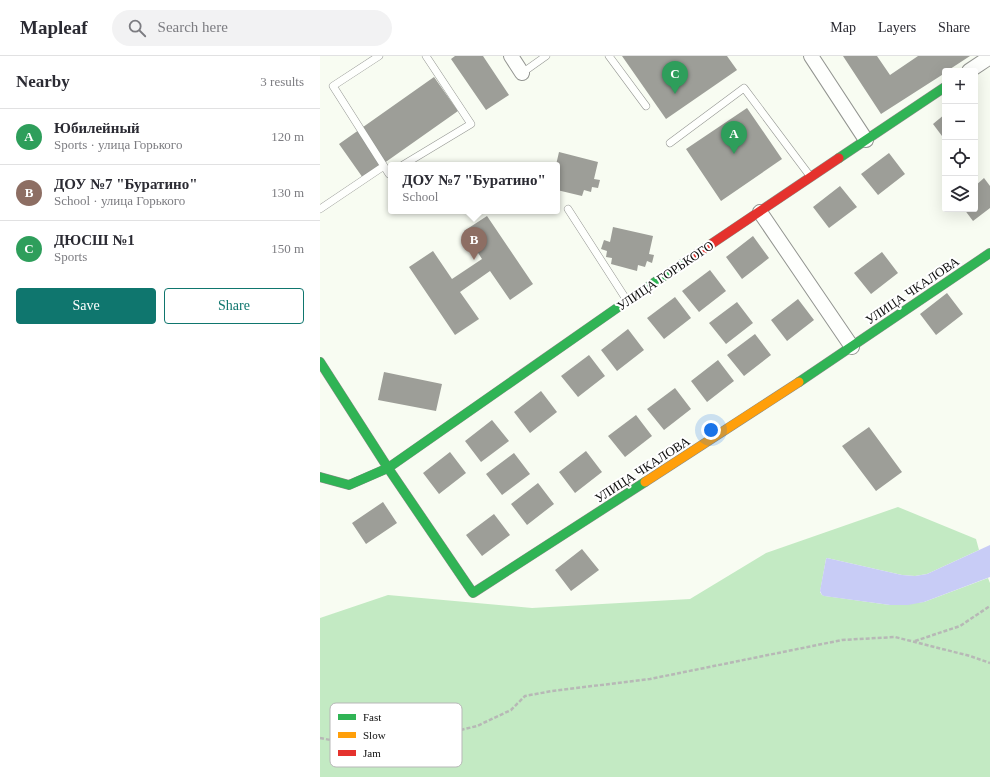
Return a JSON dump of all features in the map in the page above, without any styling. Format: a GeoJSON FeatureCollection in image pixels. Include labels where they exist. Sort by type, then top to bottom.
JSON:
{"type":"FeatureCollection","features":[{"type":"Feature","properties":{"kind":"street"},"geometry":{"type":"LineString","coordinates":[[511,56],[522,73]]}},
{"type":"Feature","properties":{"kind":"street"},"geometry":{"type":"LineString","coordinates":[[811,56],[866,140]]}},
{"type":"Feature","properties":{"kind":"street"},"geometry":{"type":"LineString","coordinates":[[974,68],[990,57]]}},
{"type":"Feature","properties":{"kind":"street","name":"УЛИЦА ГОРЬКОГО"},"geometry":{"type":"LineString","coordinates":[[320,477],[349,485],[388,468],[627,301],[942,89]]}},
{"type":"Feature","properties":{"kind":"street"},"geometry":{"type":"LineString","coordinates":[[760,212],[852,348]]}},
{"type":"Feature","properties":{"kind":"street","name":"УЛИЦА ЧКАЛОВА"},"geometry":{"type":"LineString","coordinates":[[388,468],[473,593],[852,348],[990,253]]}},
{"type":"Feature","properties":{"kind":"street"},"geometry":{"type":"LineString","coordinates":[[320,362],[388,468]]}},
{"type":"Feature","properties":{"kind":"lane"},"geometry":{"type":"LineString","coordinates":[[379,56],[333,86],[388,172]]}},
{"type":"Feature","properties":{"kind":"lane"},"geometry":{"type":"LineString","coordinates":[[408,162],[471,124],[426,56]]}},
{"type":"Feature","properties":{"kind":"lane"},"geometry":{"type":"LineString","coordinates":[[522,73],[546,56]]}},
{"type":"Feature","properties":{"kind":"lane"},"geometry":{"type":"LineString","coordinates":[[610,56],[646,106]]}},
{"type":"Feature","properties":{"kind":"lane"},"geometry":{"type":"LineString","coordinates":[[670,142],[744,88],[810,178]]}},
{"type":"Feature","properties":{"kind":"lane"},"geometry":{"type":"LineString","coordinates":[[321,205],[384,166]]}},
{"type":"Feature","properties":{"kind":"lane"},"geometry":{"type":"LineString","coordinates":[[568,209],[627,301]]}},
{"type":"Feature","properties":{"kind":"path"},"geometry":{"type":"LineString","coordinates":[[915,642],[960,626],[990,606]]}},
{"type":"Feature","properties":{"kind":"path"},"geometry":{"type":"LineString","coordinates":[[462,730],[477,726],[510,710],[525,696],[552,690],[650,679],[842,640],[895,637],[970,656],[990,663]]}},
{"type":"Feature","properties":{"kind":"path"},"geometry":{"type":"LineString","coordinates":[[320,738],[330,740]]}},
{"type":"Feature","properties":{"kind":"green space"},"geometry":{"type":"Polygon","coordinates":[[[898,507],[976,539],[979,550],[927,574],[915,576],[902,575],[827,558],[820,592],[825,596],[890,605],[924,602],[988,578],[990,583],[990,777],[320,777],[320,618],[388,595],[532,608],[690,599],[766,553],[898,507]]]}},
{"type":"Feature","properties":{"kind":"water"},"geometry":{"type":"Polygon","coordinates":[[[990,545],[990,577],[924,602],[908,605],[890,605],[824,596],[820,591],[827,558],[902,575],[915,576],[927,574],[990,545]]]}},
{"type":"Feature","properties":{"kind":"building"},"geometry":{"type":"Polygon","coordinates":[[[455,56],[483,56],[509,95],[486,110],[451,59],[455,56]]]}},
{"type":"Feature","properties":{"kind":"building"},"geometry":{"type":"Polygon","coordinates":[[[622,56],[727,56],[737,70],[666,119],[622,56]]]}},
{"type":"Feature","properties":{"kind":"building"},"geometry":{"type":"Polygon","coordinates":[[[843,56],[877,56],[890,75],[918,56],[970,56],[952,68],[942,68],[942,75],[881,114],[843,56]]]}},
{"type":"Feature","properties":{"kind":"building"},"geometry":{"type":"Polygon","coordinates":[[[434,77],[458,111],[363,178],[339,144],[434,77]]]}},
{"type":"Feature","properties":{"kind":"building"},"geometry":{"type":"Polygon","coordinates":[[[747,108],[782,159],[721,201],[686,149],[747,108]]]}},
{"type":"Feature","properties":{"kind":"building"},"geometry":{"type":"Polygon","coordinates":[[[942,116],[942,136],[933,124],[942,116]]]}},
{"type":"Feature","properties":{"kind":"building"},"geometry":{"type":"Polygon","coordinates":[[[559,152],[598,162],[594,179],[600,180],[598,188],[592,187],[591,192],[584,190],[582,196],[560,191],[560,162],[557,162],[559,152]]]}},
{"type":"Feature","properties":{"kind":"building"},"geometry":{"type":"Polygon","coordinates":[[[889,153],[905,174],[878,195],[861,174],[889,153]]]}},
{"type":"Feature","properties":{"kind":"building"},"geometry":{"type":"Polygon","coordinates":[[[984,178],[990,186],[990,208],[973,221],[966,212],[978,212],[978,183],[984,178]]]}},
{"type":"Feature","properties":{"kind":"building"},"geometry":{"type":"Polygon","coordinates":[[[840,186],[857,207],[829,228],[813,207],[840,186]]]}},
{"type":"Feature","properties":{"kind":"building"},"geometry":{"type":"Polygon","coordinates":[[[487,216],[533,284],[510,300],[490,271],[460,292],[479,319],[455,335],[409,267],[433,251],[452,279],[482,259],[464,231],[487,216]]]}},
{"type":"Feature","properties":{"kind":"building"},"geometry":{"type":"Polygon","coordinates":[[[613,227],[653,236],[649,254],[654,255],[652,263],[647,261],[645,267],[638,265],[637,271],[611,264],[612,258],[606,257],[607,251],[601,249],[604,240],[610,242],[613,227]]]}},
{"type":"Feature","properties":{"kind":"building"},"geometry":{"type":"Polygon","coordinates":[[[753,236],[769,258],[742,279],[726,257],[753,236]]]}},
{"type":"Feature","properties":{"kind":"building"},"geometry":{"type":"Polygon","coordinates":[[[882,252],[898,273],[871,294],[854,273],[882,252]]]}},
{"type":"Feature","properties":{"kind":"building"},"geometry":{"type":"Polygon","coordinates":[[[710,270],[726,291],[699,312],[682,291],[710,270]]]}},
{"type":"Feature","properties":{"kind":"building"},"geometry":{"type":"Polygon","coordinates":[[[947,293],[963,314],[936,335],[920,314],[947,293]]]}},
{"type":"Feature","properties":{"kind":"building"},"geometry":{"type":"Polygon","coordinates":[[[675,297],[691,318],[664,339],[647,318],[675,297]]]}},
{"type":"Feature","properties":{"kind":"building"},"geometry":{"type":"Polygon","coordinates":[[[798,299],[814,320],[787,341],[771,320],[798,299]]]}},
{"type":"Feature","properties":{"kind":"building"},"geometry":{"type":"Polygon","coordinates":[[[737,302],[753,323],[726,344],[709,323],[737,302]]]}},
{"type":"Feature","properties":{"kind":"building"},"geometry":{"type":"Polygon","coordinates":[[[628,329],[644,350],[617,371],[601,350],[628,329]]]}},
{"type":"Feature","properties":{"kind":"building"},"geometry":{"type":"Polygon","coordinates":[[[755,334],[771,355],[744,376],[727,355],[755,334]]]}},
{"type":"Feature","properties":{"kind":"building"},"geometry":{"type":"Polygon","coordinates":[[[589,355],[605,376],[578,397],[561,376],[589,355]]]}},
{"type":"Feature","properties":{"kind":"building"},"geometry":{"type":"Polygon","coordinates":[[[718,360],[734,381],[707,402],[691,381],[718,360]]]}},
{"type":"Feature","properties":{"kind":"building"},"geometry":{"type":"Polygon","coordinates":[[[384,372],[442,384],[436,411],[378,400],[384,372]]]}},
{"type":"Feature","properties":{"kind":"building"},"geometry":{"type":"Polygon","coordinates":[[[675,388],[691,409],[664,430],[647,409],[675,388]]]}},
{"type":"Feature","properties":{"kind":"building"},"geometry":{"type":"Polygon","coordinates":[[[541,391],[557,412],[530,433],[514,412],[541,391]]]}},
{"type":"Feature","properties":{"kind":"building"},"geometry":{"type":"Polygon","coordinates":[[[636,415],[652,436],[625,457],[608,436],[636,415]]]}},
{"type":"Feature","properties":{"kind":"building"},"geometry":{"type":"Polygon","coordinates":[[[492,420],[509,441],[481,462],[465,441],[492,420]]]}},
{"type":"Feature","properties":{"kind":"building"},"geometry":{"type":"Polygon","coordinates":[[[869,427],[902,472],[876,491],[842,446],[869,427]]]}},
{"type":"Feature","properties":{"kind":"building"},"geometry":{"type":"Polygon","coordinates":[[[586,451],[602,472],[575,493],[559,472],[586,451]]]}},
{"type":"Feature","properties":{"kind":"building"},"geometry":{"type":"Polygon","coordinates":[[[450,452],[466,473],[439,494],[423,473],[450,452]]]}},
{"type":"Feature","properties":{"kind":"building"},"geometry":{"type":"Polygon","coordinates":[[[514,453],[530,474],[502,495],[486,474],[514,453]]]}},
{"type":"Feature","properties":{"kind":"building"},"geometry":{"type":"Polygon","coordinates":[[[538,483],[554,504],[527,525],[511,504],[538,483]]]}},
{"type":"Feature","properties":{"kind":"building"},"geometry":{"type":"Polygon","coordinates":[[[383,502],[397,523],[366,544],[352,523],[383,502]]]}},
{"type":"Feature","properties":{"kind":"building"},"geometry":{"type":"Polygon","coordinates":[[[494,514],[510,535],[482,556],[466,535],[494,514]]]}},
{"type":"Feature","properties":{"kind":"building"},"geometry":{"type":"Polygon","coordinates":[[[582,549],[599,570],[571,591],[555,570],[582,549]]]}},
{"type":"Feature","properties":{"kind":"traffic: fast"},"geometry":{"type":"LineString","coordinates":[[839,158],[942,89]]}},
{"type":"Feature","properties":{"kind":"traffic: fast"},"geometry":{"type":"LineString","coordinates":[[799,382],[990,253]]}},
{"type":"Feature","properties":{"kind":"traffic: fast"},"geometry":{"type":"LineString","coordinates":[[320,477],[349,485],[388,468],[689,259]]}},
{"type":"Feature","properties":{"kind":"traffic: fast"},"geometry":{"type":"LineString","coordinates":[[320,362],[388,468],[473,593],[645,482]]}},
{"type":"Feature","properties":{"kind":"traffic: slow"},"geometry":{"type":"LineString","coordinates":[[645,482],[799,382]]}},
{"type":"Feature","properties":{"kind":"traffic: jam"},"geometry":{"type":"LineString","coordinates":[[689,259],[839,158]]}},
{"type":"Feature","properties":{"kind":"place","name":"ДЮСШ №1"},"geometry":{"type":"Point","coordinates":[675,94]}},
{"type":"Feature","properties":{"kind":"place","name":"Юбилейный"},"geometry":{"type":"Point","coordinates":[734,154]}},
{"type":"Feature","properties":{"kind":"place","name":"ДОУ №7 \"Буратино\""},"geometry":{"type":"Point","coordinates":[474,260]}}]}
